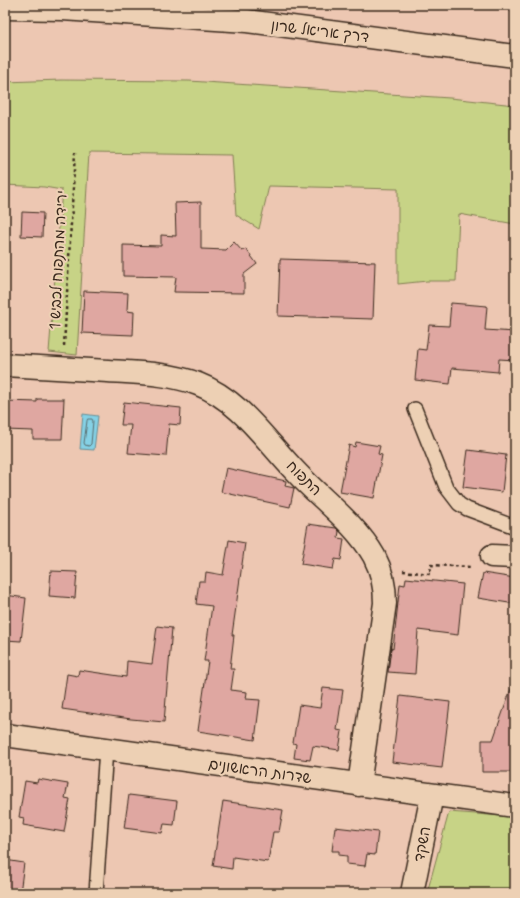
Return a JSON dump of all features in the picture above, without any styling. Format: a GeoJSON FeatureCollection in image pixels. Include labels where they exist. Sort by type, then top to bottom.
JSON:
{"type":"FeatureCollection","features":[{"type":"Feature","properties":{"kind":"main road","name":"דרך אריאל שרון"},"geometry":{"type":"LineString","coordinates":[[5,8],[62,8],[247,21],[515,56]]}},
{"type":"Feature","properties":{"kind":"main road","name":"התפוח"},"geometry":{"type":"LineString","coordinates":[[5,365],[165,375],[198,384],[221,396],[244,415],[296,472],[348,522],[370,550],[380,569],[385,587],[385,603],[359,785]]}},
{"type":"Feature","properties":{"kind":"main road"},"geometry":{"type":"LineString","coordinates":[[492,556],[515,557]]}},
{"type":"Feature","properties":{"kind":"main road","name":"שדרות הראשונים"},"geometry":{"type":"LineString","coordinates":[[5,735],[515,806]]}},
{"type":"Feature","properties":{"kind":"main road","name":"השקד"},"geometry":{"type":"LineString","coordinates":[[412,893],[432,795]]}},
{"type":"Feature","properties":{"kind":"lane"},"geometry":{"type":"LineString","coordinates":[[416,409],[446,487],[459,504],[467,509],[515,527]]}},
{"type":"Feature","properties":{"kind":"lane"},"geometry":{"type":"LineString","coordinates":[[96,893],[106,749]]}},
{"type":"Feature","properties":{"kind":"path","name":"ירידה מהתפוח לכביש 1"},"geometry":{"type":"LineString","coordinates":[[63,368],[75,153]]}},
{"type":"Feature","properties":{"kind":"path"},"geometry":{"type":"LineString","coordinates":[[380,569],[430,574],[431,565],[470,568],[492,556]]}},
{"type":"Feature","properties":{"kind":"green space"},"geometry":{"type":"Polygon","coordinates":[[[61,80],[189,81],[450,98],[515,105],[515,224],[459,214],[456,281],[427,281],[398,284],[398,189],[269,186],[259,229],[236,215],[232,155],[89,153],[77,355],[49,352],[62,190],[44,187],[5,185],[5,82],[61,80]]]}},
{"type":"Feature","properties":{"kind":"green space"},"geometry":{"type":"Polygon","coordinates":[[[449,812],[515,817],[515,893],[427,893],[449,812]]]}},
{"type":"Feature","properties":{"kind":"water"},"geometry":{"type":"Polygon","coordinates":[[[83,414],[98,416],[94,450],[80,449],[83,414]]]}},
{"type":"Feature","properties":{"kind":"building"},"geometry":{"type":"Polygon","coordinates":[[[201,202],[201,249],[226,250],[234,242],[242,251],[246,249],[257,264],[244,274],[244,293],[174,292],[176,277],[123,276],[123,245],[161,246],[161,235],[176,236],[175,203],[201,202]]]}},
{"type":"Feature","properties":{"kind":"building"},"geometry":{"type":"Polygon","coordinates":[[[22,212],[43,213],[42,237],[21,236],[22,212]]]}},
{"type":"Feature","properties":{"kind":"building"},"geometry":{"type":"Polygon","coordinates":[[[280,259],[375,262],[373,319],[278,316],[280,259]]]}},
{"type":"Feature","properties":{"kind":"building"},"geometry":{"type":"Polygon","coordinates":[[[84,291],[128,293],[127,311],[134,312],[133,335],[82,333],[84,291]]]}},
{"type":"Feature","properties":{"kind":"building"},"geometry":{"type":"Polygon","coordinates":[[[451,303],[487,306],[485,330],[515,332],[515,360],[499,359],[498,372],[452,368],[450,384],[415,380],[418,349],[426,350],[429,325],[449,326],[451,303]]]}},
{"type":"Feature","properties":{"kind":"building"},"geometry":{"type":"Polygon","coordinates":[[[37,399],[64,399],[62,439],[33,439],[33,431],[5,430],[5,401],[37,402],[37,399]]]}},
{"type":"Feature","properties":{"kind":"building"},"geometry":{"type":"Polygon","coordinates":[[[124,402],[181,408],[180,425],[169,424],[166,456],[128,453],[131,425],[121,425],[124,402]]]}},
{"type":"Feature","properties":{"kind":"building"},"geometry":{"type":"Polygon","coordinates":[[[356,442],[380,446],[378,454],[382,455],[374,498],[340,492],[349,445],[355,447],[356,442]]]}},
{"type":"Feature","properties":{"kind":"building"},"geometry":{"type":"Polygon","coordinates":[[[468,450],[506,455],[502,492],[463,487],[468,450]]]}},
{"type":"Feature","properties":{"kind":"building"},"geometry":{"type":"Polygon","coordinates":[[[226,468],[286,481],[285,486],[294,488],[290,507],[221,492],[226,468]]]}},
{"type":"Feature","properties":{"kind":"building"},"geometry":{"type":"Polygon","coordinates":[[[308,524],[336,528],[339,531],[338,538],[344,539],[341,560],[335,559],[333,569],[301,564],[308,524]]]}},
{"type":"Feature","properties":{"kind":"building"},"geometry":{"type":"Polygon","coordinates":[[[229,540],[245,543],[232,635],[234,635],[230,669],[234,669],[231,690],[247,692],[246,699],[260,700],[255,740],[198,731],[208,661],[204,661],[212,606],[196,604],[199,581],[205,581],[206,572],[223,575],[229,540]]]}},
{"type":"Feature","properties":{"kind":"building"},"geometry":{"type":"Polygon","coordinates":[[[51,571],[77,572],[75,598],[49,596],[51,571]]]}},
{"type":"Feature","properties":{"kind":"building"},"geometry":{"type":"Polygon","coordinates":[[[483,573],[515,578],[515,604],[478,598],[483,573]]]}},
{"type":"Feature","properties":{"kind":"building"},"geometry":{"type":"Polygon","coordinates":[[[406,578],[463,584],[458,635],[418,630],[415,674],[388,672],[391,648],[393,649],[400,584],[405,585],[406,578]]]}},
{"type":"Feature","properties":{"kind":"building"},"geometry":{"type":"Polygon","coordinates":[[[5,595],[26,598],[21,641],[5,640],[5,595]]]}},
{"type":"Feature","properties":{"kind":"building"},"geometry":{"type":"Polygon","coordinates":[[[157,626],[172,628],[164,722],[62,709],[67,674],[78,676],[79,670],[126,677],[127,661],[152,664],[157,626]]]}},
{"type":"Feature","properties":{"kind":"building"},"geometry":{"type":"Polygon","coordinates":[[[512,686],[515,687],[515,772],[482,772],[482,740],[493,740],[512,686]]]}},
{"type":"Feature","properties":{"kind":"building"},"geometry":{"type":"Polygon","coordinates":[[[323,688],[343,690],[337,730],[342,731],[339,750],[313,746],[310,760],[294,758],[296,744],[293,743],[299,705],[320,708],[323,688]]]}},
{"type":"Feature","properties":{"kind":"building"},"geometry":{"type":"Polygon","coordinates":[[[400,696],[450,702],[442,768],[392,762],[400,696]]]}},
{"type":"Feature","properties":{"kind":"building"},"geometry":{"type":"Polygon","coordinates":[[[38,779],[68,784],[65,798],[70,799],[64,832],[23,825],[24,818],[19,817],[25,781],[37,783],[38,779]]]}},
{"type":"Feature","properties":{"kind":"building"},"geometry":{"type":"Polygon","coordinates":[[[129,795],[177,801],[174,825],[164,824],[162,833],[124,828],[129,795]]]}},
{"type":"Feature","properties":{"kind":"building"},"geometry":{"type":"Polygon","coordinates":[[[223,801],[283,810],[279,832],[273,832],[268,862],[233,857],[232,869],[213,866],[223,801]]]}},
{"type":"Feature","properties":{"kind":"building"},"geometry":{"type":"Polygon","coordinates":[[[335,827],[378,832],[375,855],[367,854],[365,866],[347,864],[347,856],[339,855],[339,851],[332,851],[335,827]]]}},
{"type":"Feature","properties":{"kind":"building"},"geometry":{"type":"Polygon","coordinates":[[[5,860],[24,863],[20,893],[5,893],[5,860]]]}}]}
